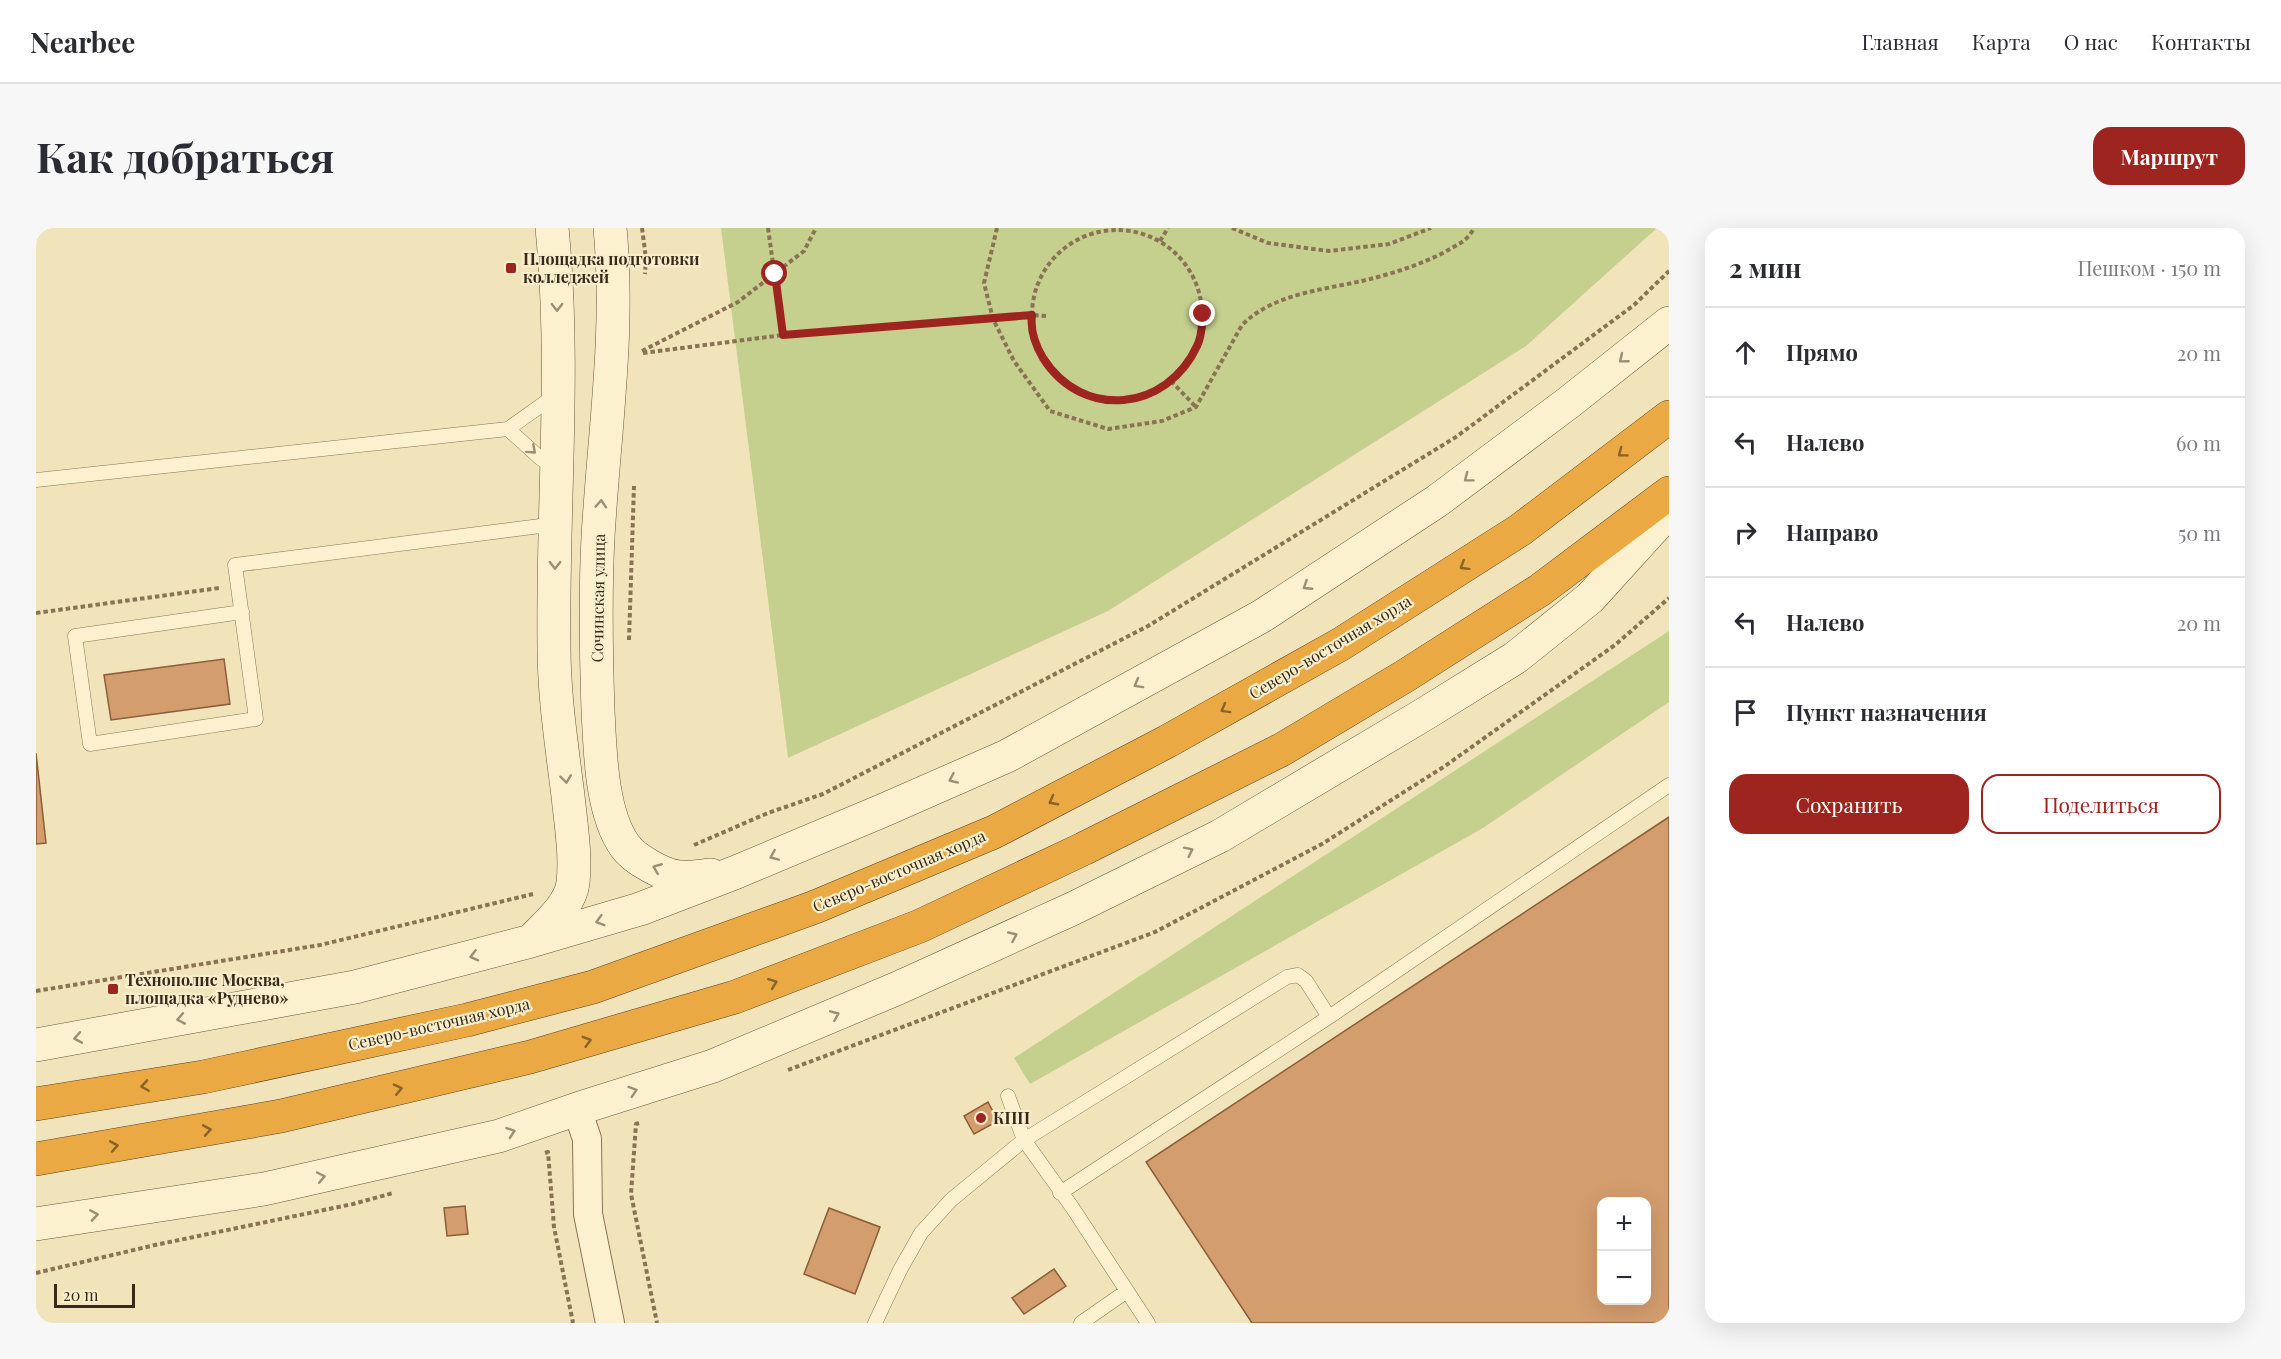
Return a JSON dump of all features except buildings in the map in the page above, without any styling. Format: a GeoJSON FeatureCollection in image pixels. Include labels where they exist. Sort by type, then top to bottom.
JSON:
{"type":"FeatureCollection","features":[{"type":"Feature","properties":{"kind":"highway","name":"Северо-восточная хорда"},"geometry":{"type":"LineString","coordinates":[[36,1104],[214,1075],[467,1020],[593,987],[816,907],[994,832],[1168,741],[1341,644],[1520,530],[1669,417]]}},
{"type":"Feature","properties":{"kind":"highway"},"geometry":{"type":"LineString","coordinates":[[36,1160],[281,1116],[530,1057],[735,998],[920,926],[1083,849],[1281,750],[1405,676],[1540,590],[1669,494]]}},
{"type":"Feature","properties":{"kind":"street"},"geometry":{"type":"LineString","coordinates":[[531,941],[562,908],[573,885],[573,843],[559,721],[554,648],[558,393],[556,263],[552,228]]}},
{"type":"Feature","properties":{"kind":"street","name":"Сочинская улица"},"geometry":{"type":"LineString","coordinates":[[610,228],[614,272],[610,387],[598,538],[596,654],[601,764],[612,823],[626,848],[646,864],[678,877],[734,873]]}},
{"type":"Feature","properties":{"kind":"street"},"geometry":{"type":"LineString","coordinates":[[36,1045],[355,987],[531,941],[640,909],[734,873],[1007,756],[1262,616],[1437,501],[1568,403],[1669,323]]}},
{"type":"Feature","properties":{"kind":"street"},"geometry":{"type":"LineString","coordinates":[[36,1224],[264,1190],[499,1136],[712,1065],[898,988],[1072,909],[1220,836],[1423,715],[1515,658],[1590,598],[1669,511]]}},
{"type":"Feature","properties":{"kind":"street"},"geometry":{"type":"LineString","coordinates":[[577,1109],[587,1139],[588,1214],[610,1323]]}},
{"type":"Feature","properties":{"kind":"lane"},"geometry":{"type":"LineString","coordinates":[[36,480],[508,429],[558,393]]}},
{"type":"Feature","properties":{"kind":"lane"},"geometry":{"type":"LineString","coordinates":[[508,429],[540,458],[558,470]]}},
{"type":"Feature","properties":{"kind":"lane"},"geometry":{"type":"LineString","coordinates":[[242,612],[75,636],[90,744],[256,719],[242,612],[235,565],[556,524]]}},
{"type":"Feature","properties":{"kind":"lane"},"geometry":{"type":"LineString","coordinates":[[1060,1193],[1329,1017],[1669,785]]}},
{"type":"Feature","properties":{"kind":"lane"},"geometry":{"type":"LineString","coordinates":[[875,1323],[900,1270],[921,1233],[951,1200],[1023,1140],[1287,977],[1298,975],[1306,981],[1329,1017]]}},
{"type":"Feature","properties":{"kind":"lane"},"geometry":{"type":"LineString","coordinates":[[1008,1096],[1023,1140],[1072,1207],[1148,1323]]}},
{"type":"Feature","properties":{"kind":"lane"},"geometry":{"type":"LineString","coordinates":[[1081,1323],[1127,1292]]}},
{"type":"Feature","properties":{"kind":"path"},"geometry":{"type":"LineString","coordinates":[[642,228],[646,259],[644,282]]}},
{"type":"Feature","properties":{"kind":"path"},"geometry":{"type":"LineString","coordinates":[[768,228],[783,335]]}},
{"type":"Feature","properties":{"kind":"path"},"geometry":{"type":"LineString","coordinates":[[639,353],[738,302],[804,251],[816,228]]}},
{"type":"Feature","properties":{"kind":"path"},"geometry":{"type":"LineString","coordinates":[[996,228],[984,283],[993,319],[1014,361],[1050,411],[1108,429],[1162,421],[1196,407],[1242,325],[1252,315],[1291,296],[1375,278],[1428,260],[1468,239],[1474,228]]}},
{"type":"Feature","properties":{"kind":"path"},"geometry":{"type":"LineString","coordinates":[[1160,241],[1168,228]]}},
{"type":"Feature","properties":{"kind":"path"},"geometry":{"type":"LineString","coordinates":[[1233,228],[1268,243],[1329,251],[1389,244],[1431,228]]}},
{"type":"Feature","properties":{"kind":"path"},"geometry":{"type":"LineString","coordinates":[[1109,230],[1136,231],[1160,241],[1183,260],[1198,285],[1203,314],[1199,344],[1184,369],[1162,389],[1134,400],[1105,401],[1076,391],[1053,373],[1037,348],[1031,322],[1033,296],[1043,271],[1060,250],[1083,236],[1109,230]]}},
{"type":"Feature","properties":{"kind":"path"},"geometry":{"type":"LineString","coordinates":[[685,849],[768,813],[823,794],[1148,626],[1456,437],[1634,305],[1669,271]]}},
{"type":"Feature","properties":{"kind":"path"},"geometry":{"type":"LineString","coordinates":[[639,353],[783,335],[1032,315],[1046,316]]}},
{"type":"Feature","properties":{"kind":"path"},"geometry":{"type":"LineString","coordinates":[[639,353],[640,341]]}},
{"type":"Feature","properties":{"kind":"path"},"geometry":{"type":"LineString","coordinates":[[1170,381],[1196,407]]}},
{"type":"Feature","properties":{"kind":"path"},"geometry":{"type":"LineString","coordinates":[[628,646],[634,482]]}},
{"type":"Feature","properties":{"kind":"path"},"geometry":{"type":"LineString","coordinates":[[36,991],[320,945],[542,892]]}},
{"type":"Feature","properties":{"kind":"path"},"geometry":{"type":"LineString","coordinates":[[636,1124],[631,1194],[657,1323]]}},
{"type":"Feature","properties":{"kind":"path"},"geometry":{"type":"LineString","coordinates":[[548,1152],[554,1227],[573,1323]]}},
{"type":"Feature","properties":{"kind":"path"},"geometry":{"type":"LineString","coordinates":[[36,1273],[155,1245]]}},
{"type":"Feature","properties":{"kind":"green space"},"geometry":{"type":"Polygon","coordinates":[[[721,228],[1657,228],[1526,346],[1108,611],[788,758],[721,228]]]}},
{"type":"Feature","properties":{"kind":"green space"},"geometry":{"type":"Polygon","coordinates":[[[1669,631],[1669,702],[1483,828],[1030,1084],[1014,1058],[1669,631]]]}},
{"type":"Feature","properties":{"kind":"place","name":"Площадка подготовки колледжей"},"geometry":{"type":"Point","coordinates":[511,268]}},
{"type":"Feature","properties":{"kind":"place","name":"Технополис Москва, площадка «Руднево»"},"geometry":{"type":"Point","coordinates":[113,989]}},
{"type":"Feature","properties":{"kind":"place","name":"КПП"},"geometry":{"type":"Point","coordinates":[981,1118]}},
{"type":"Feature","properties":{"kind":"route"},"geometry":{"type":"LineString","coordinates":[[775,274],[783,335],[1032,315],[1031,322],[1037,348],[1053,373],[1076,391],[1105,401],[1134,400],[1162,389],[1184,369],[1199,344],[1203,314]]}}]}
